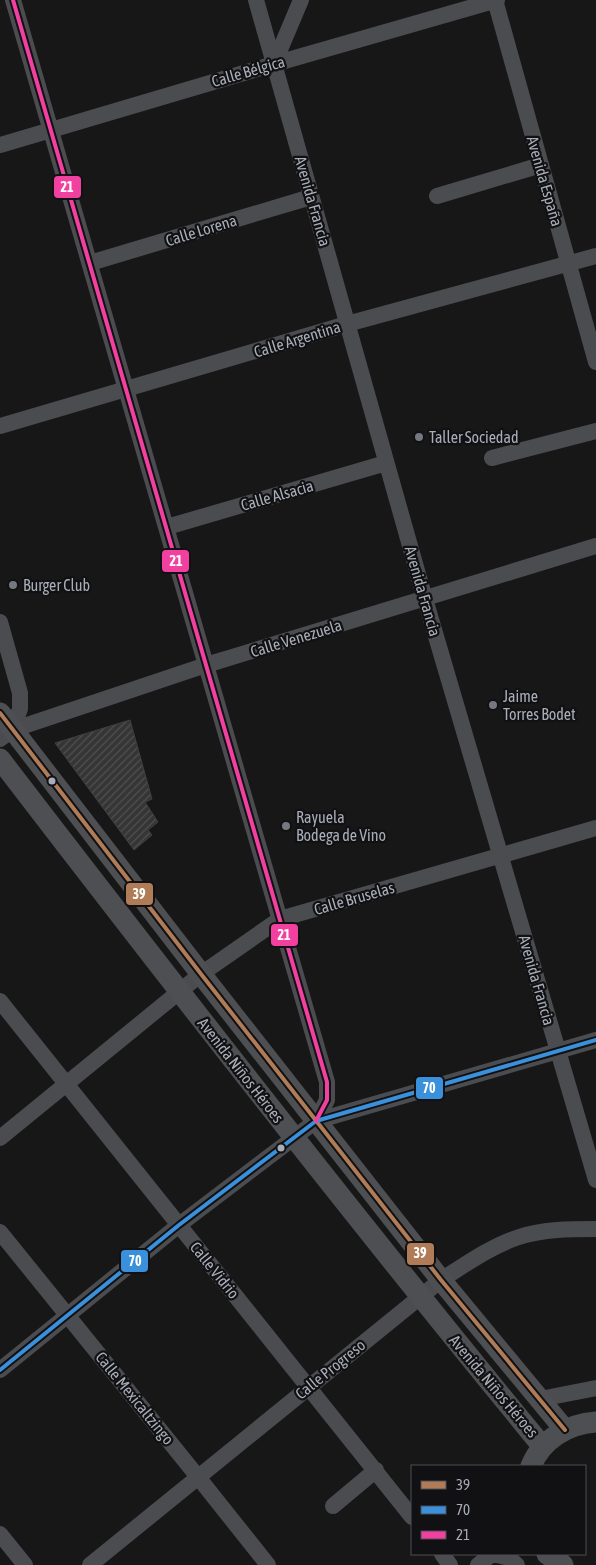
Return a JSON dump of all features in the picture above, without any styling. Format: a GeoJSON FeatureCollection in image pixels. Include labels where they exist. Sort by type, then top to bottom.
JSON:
{"type":"FeatureCollection","features":[{"type":"Feature","properties":{"kind":"main road","name":"Avenida Niños Héroes"},"geometry":{"type":"LineString","coordinates":[[0,713],[6,735],[201,974],[441,1280],[565,1430]]}},
{"type":"Feature","properties":{"kind":"main road","name":"Avenida Niños Héroes"},"geometry":{"type":"LineString","coordinates":[[0,759],[179,992],[419,1296],[543,1446]]}},
{"type":"Feature","properties":{"kind":"main road"},"geometry":{"type":"LineString","coordinates":[[532,1465],[543,1446],[565,1430],[583,1423],[596,1422]]}},
{"type":"Feature","properties":{"kind":"street"},"geometry":{"type":"LineString","coordinates":[[14,0],[327,1082],[328,1100],[316,1120]]}},
{"type":"Feature","properties":{"kind":"street","name":"Avenida Francia"},"geometry":{"type":"LineString","coordinates":[[256,0],[386,463],[500,856],[558,1052],[588,1126],[596,1180]]}},
{"type":"Feature","properties":{"kind":"street"},"geometry":{"type":"LineString","coordinates":[[274,64],[301,0]]}},
{"type":"Feature","properties":{"kind":"street","name":"Calle Bélgica"},"geometry":{"type":"LineString","coordinates":[[0,145],[495,0]]}},
{"type":"Feature","properties":{"kind":"street","name":"Avenida España"},"geometry":{"type":"LineString","coordinates":[[495,0],[596,362]]}},
{"type":"Feature","properties":{"kind":"street"},"geometry":{"type":"LineString","coordinates":[[437,196],[541,165]]}},
{"type":"Feature","properties":{"kind":"street","name":"Calle Lorena"},"geometry":{"type":"LineString","coordinates":[[90,263],[311,197]]}},
{"type":"Feature","properties":{"kind":"street","name":"Calle Argentina"},"geometry":{"type":"LineString","coordinates":[[0,426],[347,324],[596,256]]}},
{"type":"Feature","properties":{"kind":"street"},"geometry":{"type":"LineString","coordinates":[[492,458],[596,431]]}},
{"type":"Feature","properties":{"kind":"street","name":"Calle Alsacia"},"geometry":{"type":"LineString","coordinates":[[167,527],[386,463]]}},
{"type":"Feature","properties":{"kind":"street","name":"Calle Venezuela"},"geometry":{"type":"LineString","coordinates":[[6,735],[206,665],[596,546]]}},
{"type":"Feature","properties":{"kind":"street"},"geometry":{"type":"LineString","coordinates":[[1,630],[20,693],[20,709],[6,735]]}},
{"type":"Feature","properties":{"kind":"street","name":"Calle Bruselas"},"geometry":{"type":"LineString","coordinates":[[0,1138],[201,974],[280,919],[596,828]]}},
{"type":"Feature","properties":{"kind":"street","name":"Calle Vidrio"},"geometry":{"type":"LineString","coordinates":[[0,1001],[411,1516]]}},
{"type":"Feature","properties":{"kind":"street"},"geometry":{"type":"LineString","coordinates":[[0,1370],[179,1225],[316,1120],[596,1040]]}},
{"type":"Feature","properties":{"kind":"street","name":"Calle Progreso"},"geometry":{"type":"LineString","coordinates":[[90,1565],[419,1296],[472,1259],[520,1237],[549,1231],[596,1229]]}},
{"type":"Feature","properties":{"kind":"street","name":"Calle Mexicaltzingo"},"geometry":{"type":"LineString","coordinates":[[0,1232],[268,1565]]}},
{"type":"Feature","properties":{"kind":"street"},"geometry":{"type":"LineString","coordinates":[[540,1399],[596,1388]]}},
{"type":"Feature","properties":{"kind":"street"},"geometry":{"type":"LineString","coordinates":[[333,1506],[376,1470]]}},
{"type":"Feature","properties":{"kind":"street"},"geometry":{"type":"LineString","coordinates":[[0,1534],[25,1565]]}},
{"type":"Feature","properties":{"kind":"street"},"geometry":{"type":"LineString","coordinates":[[478,1565],[492,1555]]}},
{"type":"Feature","properties":{"kind":"street"},"geometry":{"type":"LineString","coordinates":[[497,1555],[509,1558],[516,1565]]}},
{"type":"Feature","properties":{"kind":"building"},"geometry":{"type":"Polygon","coordinates":[[[130,720],[152,799],[145,802],[158,822],[148,830],[152,835],[134,850],[55,743],[130,720]]]}},
{"type":"Feature","properties":{"kind":"transit line","name":"21"},"geometry":{"type":"LineString","coordinates":[[13,0],[327,1082],[327,1100],[316,1121]]}},
{"type":"Feature","properties":{"kind":"transit line","name":"39"},"geometry":{"type":"LineString","coordinates":[[0,713],[201,974],[441,1280],[565,1430]]}},
{"type":"Feature","properties":{"kind":"transit line","name":"70"},"geometry":{"type":"LineString","coordinates":[[0,1370],[179,1225],[316,1121],[596,1040]]}},
{"type":"Feature","properties":{"kind":"place","name":"Taller Sociedad"},"geometry":{"type":"Point","coordinates":[419,437]}},
{"type":"Feature","properties":{"kind":"place","name":"Burger Club"},"geometry":{"type":"Point","coordinates":[13,585]}},
{"type":"Feature","properties":{"kind":"place","name":"Jaime Torres Bodet"},"geometry":{"type":"Point","coordinates":[493,705]}},
{"type":"Feature","properties":{"kind":"place","name":"Rayuela Bodega de Vino"},"geometry":{"type":"Point","coordinates":[286,826]}}]}
